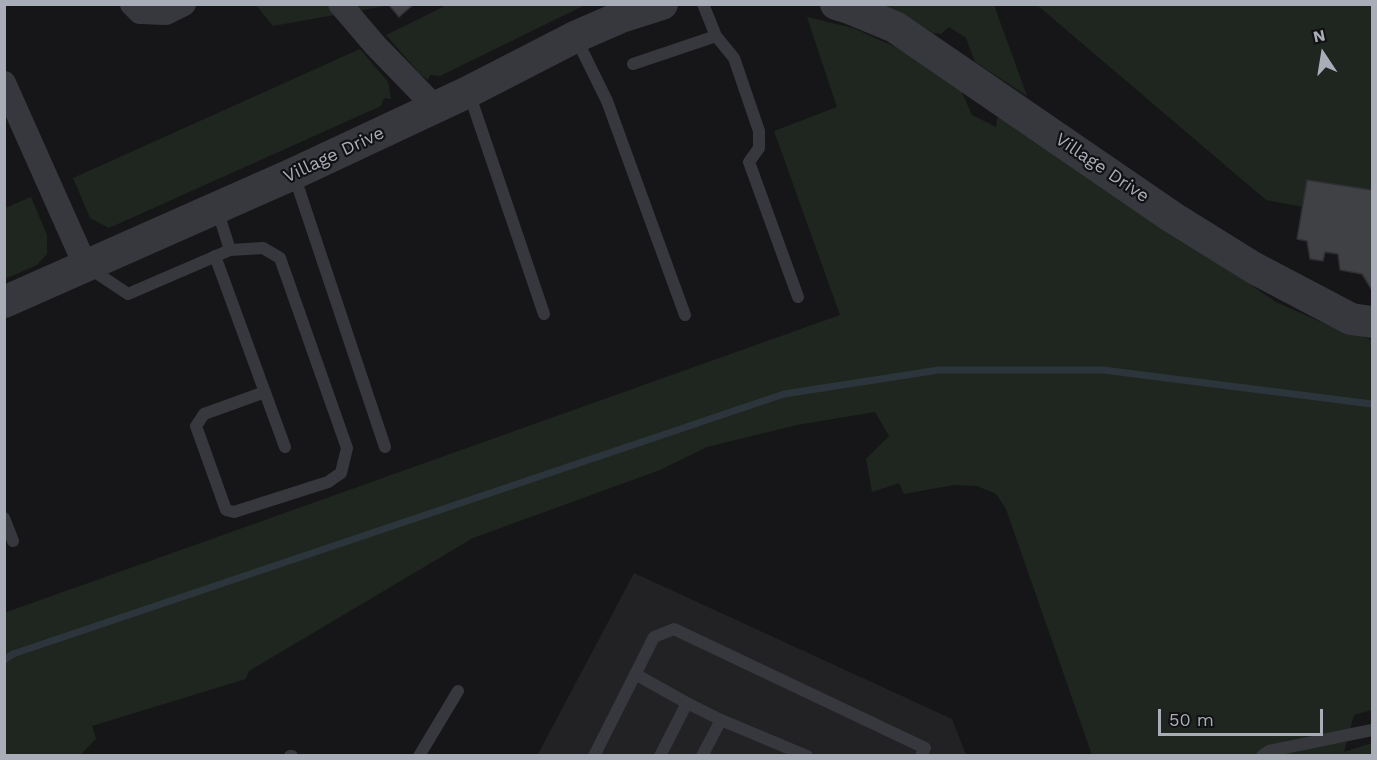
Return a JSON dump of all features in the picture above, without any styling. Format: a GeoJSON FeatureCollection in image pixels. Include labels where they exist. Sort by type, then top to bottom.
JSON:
{"type":"FeatureCollection","features":[{"type":"Feature","properties":{"kind":"street"},"geometry":{"type":"LineString","coordinates":[[132,4],[140,12],[166,13],[184,4]]}},
{"type":"Feature","properties":{"kind":"street"},"geometry":{"type":"LineString","coordinates":[[340,4],[375,45],[435,108]]}},
{"type":"Feature","properties":{"kind":"street","name":"Village Drive"},"geometry":{"type":"LineString","coordinates":[[4,302],[293,174],[468,92],[575,37],[621,17],[662,4]]}},
{"type":"Feature","properties":{"kind":"street","name":"Village Drive"},"geometry":{"type":"LineString","coordinates":[[836,4],[895,27],[1172,216],[1254,268],[1351,319],[1372,322]]}},
{"type":"Feature","properties":{"kind":"street"},"geometry":{"type":"LineString","coordinates":[[5,85],[86,267]]}},
{"type":"Feature","properties":{"kind":"lane"},"geometry":{"type":"LineString","coordinates":[[704,4],[716,36],[734,58],[759,131],[759,148],[749,162],[798,297]]}},
{"type":"Feature","properties":{"kind":"lane"},"geometry":{"type":"LineString","coordinates":[[633,64],[716,36]]}},
{"type":"Feature","properties":{"kind":"lane"},"geometry":{"type":"LineString","coordinates":[[575,37],[607,101],[685,315]]}},
{"type":"Feature","properties":{"kind":"lane"},"geometry":{"type":"LineString","coordinates":[[468,92],[544,314]]}},
{"type":"Feature","properties":{"kind":"lane"},"geometry":{"type":"LineString","coordinates":[[293,174],[385,447]]}},
{"type":"Feature","properties":{"kind":"lane"},"geometry":{"type":"LineString","coordinates":[[216,208],[230,250]]}},
{"type":"Feature","properties":{"kind":"lane"},"geometry":{"type":"LineString","coordinates":[[86,267],[128,294],[230,250],[263,248],[280,258],[347,447],[341,473],[328,482],[234,512],[226,510],[196,426],[204,414],[264,392]]}},
{"type":"Feature","properties":{"kind":"lane"},"geometry":{"type":"LineString","coordinates":[[215,256],[285,447]]}},
{"type":"Feature","properties":{"kind":"lane"},"geometry":{"type":"LineString","coordinates":[[4,518],[13,541]]}},
{"type":"Feature","properties":{"kind":"lane"},"geometry":{"type":"LineString","coordinates":[[594,756],[654,637],[674,628],[925,748],[921,756]]}},
{"type":"Feature","properties":{"kind":"lane"},"geometry":{"type":"LineString","coordinates":[[635,674],[721,720],[807,756]]}},
{"type":"Feature","properties":{"kind":"lane"},"geometry":{"type":"LineString","coordinates":[[419,756],[458,691]]}},
{"type":"Feature","properties":{"kind":"lane"},"geometry":{"type":"LineString","coordinates":[[660,756],[687,703]]}},
{"type":"Feature","properties":{"kind":"lane"},"geometry":{"type":"LineString","coordinates":[[702,756],[721,720]]}},
{"type":"Feature","properties":{"kind":"lane"},"geometry":{"type":"LineString","coordinates":[[1262,756],[1269,751],[1372,730]]}},
{"type":"Feature","properties":{"kind":"shaded area"},"geometry":{"type":"Polygon","coordinates":[[[256,5],[391,5],[273,26],[256,5]]]}},
{"type":"Feature","properties":{"kind":"shaded area"},"geometry":{"type":"Polygon","coordinates":[[[447,5],[585,5],[440,76],[430,75],[428,80],[386,35],[447,5]]]}},
{"type":"Feature","properties":{"kind":"shaded area"},"geometry":{"type":"Polygon","coordinates":[[[884,5],[994,5],[1027,96],[975,62],[966,38],[949,27],[941,34],[933,33],[884,5]]]}},
{"type":"Feature","properties":{"kind":"shaded area"},"geometry":{"type":"Polygon","coordinates":[[[1037,5],[1372,5],[1372,220],[1266,200],[1037,5]]]}},
{"type":"Feature","properties":{"kind":"shaded area"},"geometry":{"type":"Polygon","coordinates":[[[807,17],[853,28],[902,50],[960,88],[972,115],[996,127],[997,118],[1004,116],[1276,302],[1330,326],[1372,340],[1372,710],[1354,715],[1344,752],[1372,743],[1372,755],[1092,755],[1006,509],[996,494],[977,486],[954,485],[904,494],[899,483],[872,492],[866,459],[889,436],[875,412],[797,425],[707,447],[660,470],[473,538],[249,671],[246,679],[92,726],[96,739],[80,755],[5,755],[4,613],[840,315],[774,131],[837,107],[807,17]]]}},
{"type":"Feature","properties":{"kind":"shaded area"},"geometry":{"type":"Polygon","coordinates":[[[360,49],[388,82],[391,99],[384,98],[381,106],[109,228],[90,218],[73,178],[360,49]]]}},
{"type":"Feature","properties":{"kind":"shaded area"},"geometry":{"type":"Polygon","coordinates":[[[31,197],[47,235],[47,254],[37,265],[5,279],[5,208],[31,197]]]}},
{"type":"Feature","properties":{"kind":"shaded area"},"geometry":{"type":"Polygon","coordinates":[[[634,573],[952,719],[966,755],[537,756],[634,573]]]}},
{"type":"Feature","properties":{"kind":"building"},"geometry":{"type":"Polygon","coordinates":[[[388,4],[414,4],[399,17],[388,4]]]}},
{"type":"Feature","properties":{"kind":"building"},"geometry":{"type":"Polygon","coordinates":[[[1307,180],[1372,190],[1372,290],[1362,274],[1340,270],[1338,254],[1325,252],[1323,261],[1310,259],[1307,241],[1297,239],[1307,180]]]}},
{"type":"Feature","properties":{"kind":"waterway"},"geometry":{"type":"LineString","coordinates":[[4,660],[13,654],[784,394],[939,370],[1103,370],[1372,404]]}}]}
